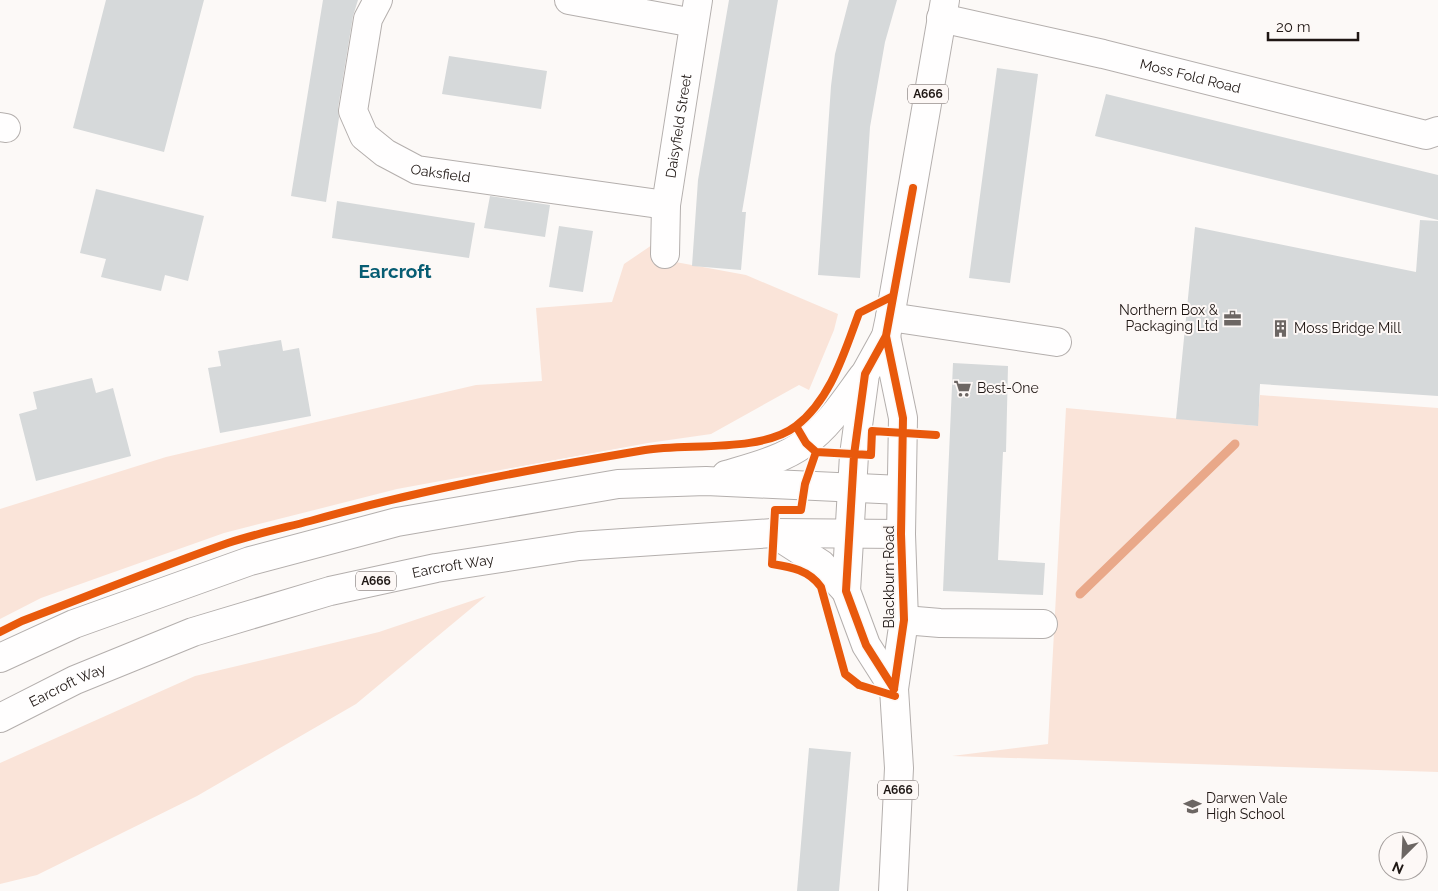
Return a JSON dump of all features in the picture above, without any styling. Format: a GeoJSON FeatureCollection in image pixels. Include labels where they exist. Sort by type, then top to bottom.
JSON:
{"type":"FeatureCollection","features":[{"type":"Feature","properties":{"kind":"main road","name":"Oaksfield"},"geometry":{"type":"LineString","coordinates":[[378,0],[368,19],[353,111],[364,136],[385,153],[417,170],[666,206]]}},
{"type":"Feature","properties":{"kind":"main road"},"geometry":{"type":"LineString","coordinates":[[569,0],[696,11]]}},
{"type":"Feature","properties":{"kind":"main road","name":"Moss Fold Road"},"geometry":{"type":"LineString","coordinates":[[943,9],[1103,54],[1426,135],[1438,131]]}},
{"type":"Feature","properties":{"kind":"main road","name":"Blackburn Road"},"geometry":{"type":"LineString","coordinates":[[894,689],[866,645],[846,591],[854,455],[866,374],[888,327],[943,9]]}},
{"type":"Feature","properties":{"kind":"main road","name":"Daisyfield Street"},"geometry":{"type":"LineString","coordinates":[[665,254],[666,206],[696,11]]}},
{"type":"Feature","properties":{"kind":"main road"},"geometry":{"type":"LineString","coordinates":[[888,327],[1057,342]]}},
{"type":"Feature","properties":{"kind":"main road","name":"Blackburn Road"},"geometry":{"type":"LineString","coordinates":[[888,327],[903,418],[901,534],[904,620],[894,689],[899,768],[893,891]]}},
{"type":"Feature","properties":{"kind":"main road"},"geometry":{"type":"LineString","coordinates":[[706,481],[768,463],[806,443],[826,424],[866,374]]}},
{"type":"Feature","properties":{"kind":"main road"},"geometry":{"type":"LineString","coordinates":[[0,658],[74,624],[250,561],[397,522],[618,484],[706,481],[784,485],[805,484],[852,489],[901,490]]}},
{"type":"Feature","properties":{"kind":"main road"},"geometry":{"type":"LineString","coordinates":[[773,533],[821,564],[846,591]]}},
{"type":"Feature","properties":{"kind":"main road","name":"Earcroft Way"},"geometry":{"type":"LineString","coordinates":[[0,718],[75,680],[193,632],[330,591],[436,568],[579,546],[773,533],[901,534]]}},
{"type":"Feature","properties":{"kind":"main road"},"geometry":{"type":"LineString","coordinates":[[904,620],[940,623],[1043,624]]}},
{"type":"Feature","properties":{"kind":"shaded area"},"geometry":{"type":"Polygon","coordinates":[[[652,245],[670,261],[746,275],[838,314],[834,330],[809,390],[799,385],[711,434],[648,443],[397,489],[224,533],[41,598],[0,619],[0,509],[166,457],[476,385],[542,381],[536,308],[612,302],[624,264],[652,245]]]}},
{"type":"Feature","properties":{"kind":"shaded area"},"geometry":{"type":"Polygon","coordinates":[[[1260,395],[1438,408],[1438,772],[952,756],[1048,744],[1066,408],[1257,426],[1260,395]]]}},
{"type":"Feature","properties":{"kind":"shaded area"},"geometry":{"type":"Polygon","coordinates":[[[486,596],[356,704],[197,796],[37,875],[0,884],[0,763],[195,676],[379,632],[486,596]]]}},
{"type":"Feature","properties":{"kind":"building"},"geometry":{"type":"Polygon","coordinates":[[[106,0],[204,0],[164,152],[73,128],[106,0]]]}},
{"type":"Feature","properties":{"kind":"building"},"geometry":{"type":"Polygon","coordinates":[[[323,0],[358,0],[353,16],[338,108],[339,118],[326,202],[291,196],[323,0]]]}},
{"type":"Feature","properties":{"kind":"building"},"geometry":{"type":"Polygon","coordinates":[[[729,0],[778,0],[742,212],[746,212],[741,270],[692,266],[698,180],[729,0]]]}},
{"type":"Feature","properties":{"kind":"building"},"geometry":{"type":"Polygon","coordinates":[[[849,0],[897,0],[885,42],[870,127],[860,278],[818,275],[831,86],[835,54],[849,0]]]}},
{"type":"Feature","properties":{"kind":"building"},"geometry":{"type":"Polygon","coordinates":[[[449,56],[547,71],[541,109],[442,94],[449,56]]]}},
{"type":"Feature","properties":{"kind":"building"},"geometry":{"type":"Polygon","coordinates":[[[997,68],[1038,74],[1010,283],[969,278],[997,68]]]}},
{"type":"Feature","properties":{"kind":"building"},"geometry":{"type":"Polygon","coordinates":[[[1106,94],[1438,175],[1438,220],[1095,136],[1106,94]]]}},
{"type":"Feature","properties":{"kind":"building"},"geometry":{"type":"Polygon","coordinates":[[[96,189],[204,216],[188,281],[165,275],[161,291],[101,277],[106,259],[80,253],[96,189]]]}},
{"type":"Feature","properties":{"kind":"building"},"geometry":{"type":"Polygon","coordinates":[[[490,196],[550,205],[545,237],[484,228],[490,196]]]}},
{"type":"Feature","properties":{"kind":"building"},"geometry":{"type":"Polygon","coordinates":[[[337,201],[475,223],[469,258],[332,238],[337,201]]]}},
{"type":"Feature","properties":{"kind":"building","name":"Moss Bridge Mill"},"geometry":{"type":"Polygon","coordinates":[[[1420,220],[1438,221],[1438,396],[1260,384],[1258,426],[1176,419],[1195,227],[1416,272],[1420,220]]]}},
{"type":"Feature","properties":{"kind":"building"},"geometry":{"type":"Polygon","coordinates":[[[559,226],[593,231],[583,292],[549,287],[559,226]]]}},
{"type":"Feature","properties":{"kind":"building"},"geometry":{"type":"Polygon","coordinates":[[[281,340],[283,351],[299,348],[311,416],[220,433],[208,368],[221,366],[218,351],[281,340]]]}},
{"type":"Feature","properties":{"kind":"building"},"geometry":{"type":"Polygon","coordinates":[[[953,363],[1008,366],[1006,452],[1003,452],[998,560],[1045,563],[1043,595],[943,591],[953,363]]]}},
{"type":"Feature","properties":{"kind":"building"},"geometry":{"type":"Polygon","coordinates":[[[92,378],[96,393],[113,388],[131,456],[36,481],[19,414],[37,409],[33,392],[92,378]]]}},
{"type":"Feature","properties":{"kind":"building"},"geometry":{"type":"Polygon","coordinates":[[[809,748],[851,752],[839,891],[797,891],[809,748]]]}},
{"type":"Feature","properties":{"kind":"waterway"},"geometry":{"type":"LineString","coordinates":[[1080,594],[1235,444]]}},
{"type":"Feature","properties":{"kind":"cycle path"},"geometry":{"type":"LineString","coordinates":[[894,689],[866,645],[846,591],[854,455],[865,374],[886,336],[913,188]]}},
{"type":"Feature","properties":{"kind":"cycle path"},"geometry":{"type":"LineString","coordinates":[[0,632],[22,621],[228,543],[393,499],[603,457],[662,448],[744,444],[781,434],[796,426],[818,403],[842,359],[859,313],[893,296]]}},
{"type":"Feature","properties":{"kind":"cycle path"},"geometry":{"type":"LineString","coordinates":[[886,336],[903,418],[901,534],[904,620],[894,689]]}},
{"type":"Feature","properties":{"kind":"cycle path"},"geometry":{"type":"LineString","coordinates":[[796,426],[806,443],[816,452],[805,484],[801,510],[775,510],[772,564],[793,568],[805,573],[821,587],[845,674],[859,685],[895,696]]}},
{"type":"Feature","properties":{"kind":"cycle path"},"geometry":{"type":"LineString","coordinates":[[816,452],[871,455],[872,431],[936,435]]}},
{"type":"Feature","properties":{"kind":"place","name":"Northern Box & Packaging Ltd"},"geometry":{"type":"Point","coordinates":[1232,318]}},
{"type":"Feature","properties":{"kind":"place","name":"Moss Bridge Mill"},"geometry":{"type":"Point","coordinates":[1280,328]}},
{"type":"Feature","properties":{"kind":"place","name":"Best-One"},"geometry":{"type":"Point","coordinates":[963,388]}},
{"type":"Feature","properties":{"kind":"place","name":"Darwen Vale High School"},"geometry":{"type":"Point","coordinates":[1192,806]}},
{"type":"Feature","properties":{"kind":"district","name":"Earcroft"},"geometry":{"type":"Point","coordinates":[395,271]}}]}
